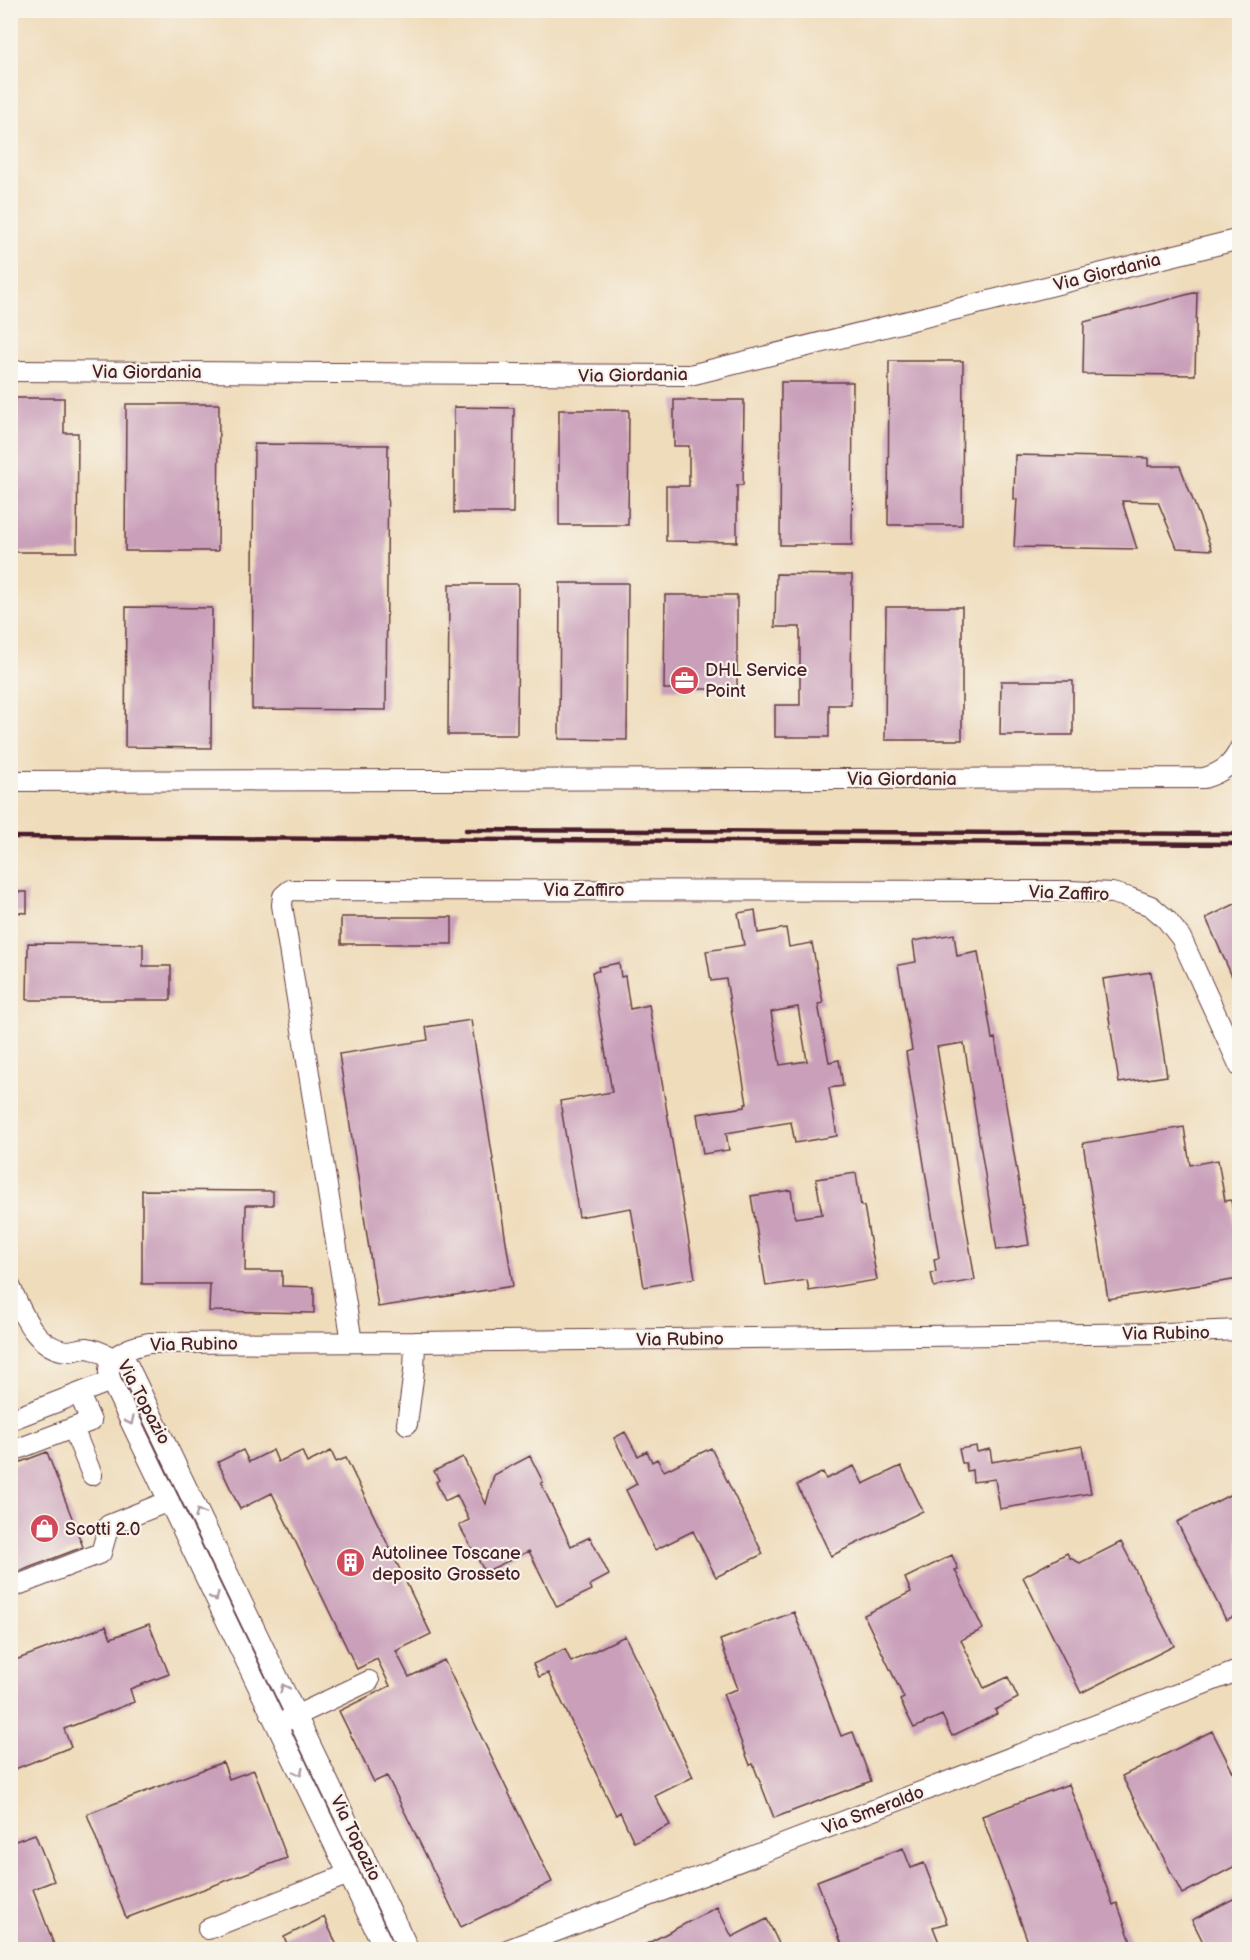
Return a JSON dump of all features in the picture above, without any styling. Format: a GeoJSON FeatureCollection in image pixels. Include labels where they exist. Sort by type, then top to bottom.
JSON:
{"type":"FeatureCollection","features":[{"type":"Feature","properties":{"kind":"street","name":"Via Giordania"},"geometry":{"type":"LineString","coordinates":[[10,371],[690,375],[1239,239]]}},
{"type":"Feature","properties":{"kind":"street","name":"Via Giordania"},"geometry":{"type":"LineString","coordinates":[[10,782],[1204,778],[1218,774],[1229,766],[1239,748]]}},
{"type":"Feature","properties":{"kind":"street","name":"Via Zaffiro"},"geometry":{"type":"LineString","coordinates":[[352,1342],[282,905],[283,896],[290,890],[1070,891],[1112,894],[1151,906],[1166,919],[1181,938],[1239,1067]]}},
{"type":"Feature","properties":{"kind":"street"},"geometry":{"type":"LineString","coordinates":[[10,1286],[25,1319],[43,1340],[68,1351],[88,1348],[118,1355]]}},
{"type":"Feature","properties":{"kind":"street","name":"Via Rubino"},"geometry":{"type":"LineString","coordinates":[[118,1355],[149,1343],[415,1342],[1166,1333],[1239,1330]]}},
{"type":"Feature","properties":{"kind":"street"},"geometry":{"type":"LineString","coordinates":[[407,1424],[414,1371],[415,1342]]}},
{"type":"Feature","properties":{"kind":"street","name":"Via Topazio"},"geometry":{"type":"LineString","coordinates":[[385,1950],[111,1381],[108,1367],[118,1355],[297,1715],[409,1950]]}},
{"type":"Feature","properties":{"kind":"street"},"geometry":{"type":"LineString","coordinates":[[10,1420],[111,1381]]}},
{"type":"Feature","properties":{"kind":"street"},"geometry":{"type":"LineString","coordinates":[[10,1452],[91,1421],[80,1394]]}},
{"type":"Feature","properties":{"kind":"street"},"geometry":{"type":"LineString","coordinates":[[73,1428],[92,1475]]}},
{"type":"Feature","properties":{"kind":"street"},"geometry":{"type":"LineString","coordinates":[[10,1588],[101,1553],[109,1525],[169,1501]]}},
{"type":"Feature","properties":{"kind":"street","name":"Via Smeraldo"},"geometry":{"type":"LineString","coordinates":[[507,1950],[1239,1670]]}},
{"type":"Feature","properties":{"kind":"street"},"geometry":{"type":"LineString","coordinates":[[277,1725],[369,1680]]}},
{"type":"Feature","properties":{"kind":"street"},"geometry":{"type":"LineString","coordinates":[[208,1929],[349,1875]]}},
{"type":"Feature","properties":{"kind":"building"},"geometry":{"type":"Polygon","coordinates":[[[1197,292],[1195,375],[1083,374],[1084,322],[1197,292]]]}},
{"type":"Feature","properties":{"kind":"building"},"geometry":{"type":"Polygon","coordinates":[[[889,361],[963,361],[962,525],[888,525],[889,361]]]}},
{"type":"Feature","properties":{"kind":"building"},"geometry":{"type":"Polygon","coordinates":[[[781,382],[853,382],[852,545],[780,545],[781,382]]]}},
{"type":"Feature","properties":{"kind":"building"},"geometry":{"type":"Polygon","coordinates":[[[10,398],[64,398],[64,433],[78,433],[77,552],[10,552],[10,398]]]}},
{"type":"Feature","properties":{"kind":"building"},"geometry":{"type":"Polygon","coordinates":[[[674,400],[744,400],[743,485],[737,485],[737,542],[666,541],[666,486],[689,486],[689,446],[674,446],[674,400]]]}},
{"type":"Feature","properties":{"kind":"building"},"geometry":{"type":"Polygon","coordinates":[[[126,404],[219,404],[218,551],[125,551],[126,404]]]}},
{"type":"Feature","properties":{"kind":"building"},"geometry":{"type":"Polygon","coordinates":[[[454,407],[514,408],[513,513],[454,513],[454,407]]]}},
{"type":"Feature","properties":{"kind":"building"},"geometry":{"type":"Polygon","coordinates":[[[559,410],[629,410],[628,525],[559,525],[559,410]]]}},
{"type":"Feature","properties":{"kind":"building"},"geometry":{"type":"Polygon","coordinates":[[[254,444],[388,445],[386,710],[252,709],[254,444]]]}},
{"type":"Feature","properties":{"kind":"building"},"geometry":{"type":"Polygon","coordinates":[[[1015,455],[1148,458],[1148,466],[1180,466],[1212,550],[1177,548],[1158,502],[1122,501],[1137,549],[1014,547],[1017,499],[1014,499],[1015,455]]]}},
{"type":"Feature","properties":{"kind":"building"},"geometry":{"type":"Polygon","coordinates":[[[776,574],[852,575],[851,705],[829,705],[829,737],[775,737],[775,705],[800,705],[800,627],[775,627],[776,574]]]}},
{"type":"Feature","properties":{"kind":"building"},"geometry":{"type":"Polygon","coordinates":[[[560,583],[628,583],[627,740],[559,739],[560,583]]]}},
{"type":"Feature","properties":{"kind":"building"},"geometry":{"type":"Polygon","coordinates":[[[449,584],[518,584],[517,735],[448,735],[449,584]]]}},
{"type":"Feature","properties":{"kind":"building"},"geometry":{"type":"Polygon","coordinates":[[[665,595],[737,595],[737,689],[664,689],[665,595]]]}},
{"type":"Feature","properties":{"kind":"building"},"geometry":{"type":"Polygon","coordinates":[[[126,607],[212,608],[211,748],[125,747],[126,607]]]}},
{"type":"Feature","properties":{"kind":"building"},"geometry":{"type":"Polygon","coordinates":[[[886,607],[962,607],[962,740],[885,740],[886,607]]]}},
{"type":"Feature","properties":{"kind":"building"},"geometry":{"type":"Polygon","coordinates":[[[1001,681],[1073,681],[1073,735],[1000,735],[1001,681]]]}},
{"type":"Feature","properties":{"kind":"building"},"geometry":{"type":"Polygon","coordinates":[[[10,892],[27,892],[27,913],[10,912],[10,892]]]}},
{"type":"Feature","properties":{"kind":"building"},"geometry":{"type":"Polygon","coordinates":[[[1239,902],[1239,992],[1206,918],[1239,902]]]}},
{"type":"Feature","properties":{"kind":"building"},"geometry":{"type":"Polygon","coordinates":[[[755,910],[758,933],[786,928],[789,947],[812,943],[823,1003],[818,1004],[829,1062],[839,1060],[843,1086],[829,1088],[837,1136],[795,1143],[791,1122],[726,1133],[729,1150],[703,1154],[697,1114],[745,1107],[747,1104],[726,979],[711,981],[706,951],[744,945],[738,913],[755,910]],[[798,1007],[771,1012],[780,1065],[807,1061],[798,1007]]]}},
{"type":"Feature","properties":{"kind":"building"},"geometry":{"type":"Polygon","coordinates":[[[341,917],[452,917],[452,944],[341,944],[341,917]]]}},
{"type":"Feature","properties":{"kind":"building"},"geometry":{"type":"Polygon","coordinates":[[[954,934],[957,956],[978,952],[992,1039],[995,1038],[1029,1245],[997,1250],[964,1043],[937,1047],[975,1280],[934,1287],[931,1273],[936,1272],[934,1259],[939,1258],[906,1052],[912,1050],[898,965],[916,962],[913,941],[954,934]]]}},
{"type":"Feature","properties":{"kind":"building"},"geometry":{"type":"Polygon","coordinates":[[[28,943],[143,944],[143,966],[171,966],[171,1000],[27,1000],[28,943]]]}},
{"type":"Feature","properties":{"kind":"building"},"geometry":{"type":"Polygon","coordinates":[[[619,963],[621,977],[625,976],[630,1009],[649,1005],[695,1278],[644,1287],[631,1208],[579,1217],[560,1101],[612,1092],[592,972],[599,971],[598,967],[619,963]]]}},
{"type":"Feature","properties":{"kind":"building"},"geometry":{"type":"Polygon","coordinates":[[[1151,972],[1167,1076],[1119,1083],[1103,979],[1151,972]]]}},
{"type":"Feature","properties":{"kind":"building"},"geometry":{"type":"Polygon","coordinates":[[[471,1020],[513,1286],[378,1307],[339,1054],[428,1040],[426,1027],[471,1020]]]}},
{"type":"Feature","properties":{"kind":"building"},"geometry":{"type":"Polygon","coordinates":[[[1184,1127],[1190,1165],[1218,1160],[1225,1201],[1231,1200],[1239,1251],[1239,1279],[1108,1299],[1083,1143],[1184,1127]]]}},
{"type":"Feature","properties":{"kind":"building"},"geometry":{"type":"Polygon","coordinates":[[[856,1173],[877,1280],[809,1291],[807,1280],[766,1286],[751,1196],[791,1190],[795,1218],[822,1214],[816,1179],[856,1173]]]}},
{"type":"Feature","properties":{"kind":"building"},"geometry":{"type":"Polygon","coordinates":[[[142,1190],[273,1191],[273,1205],[246,1205],[245,1271],[282,1271],[282,1286],[314,1287],[314,1313],[209,1311],[210,1284],[142,1284],[142,1190]]]}},
{"type":"Feature","properties":{"kind":"building"},"geometry":{"type":"Polygon","coordinates":[[[625,1432],[638,1456],[647,1451],[652,1462],[657,1459],[664,1471],[711,1448],[763,1554],[716,1577],[693,1531],[655,1550],[626,1490],[637,1484],[614,1438],[625,1432]]]}},
{"type":"Feature","properties":{"kind":"building"},"geometry":{"type":"Polygon","coordinates":[[[976,1446],[977,1452],[990,1449],[992,1462],[1082,1446],[1091,1493],[1000,1509],[995,1479],[973,1482],[972,1470],[967,1471],[966,1463],[962,1463],[959,1449],[976,1446]]]}},
{"type":"Feature","properties":{"kind":"building"},"geometry":{"type":"Polygon","coordinates":[[[243,1450],[249,1462],[273,1450],[278,1462],[302,1451],[307,1463],[331,1451],[336,1462],[346,1458],[431,1634],[396,1651],[409,1677],[444,1660],[552,1882],[461,1927],[387,1776],[374,1782],[339,1711],[390,1686],[377,1659],[357,1669],[272,1493],[240,1509],[218,1462],[243,1450]]]}},
{"type":"Feature","properties":{"kind":"building","name":"Scotti 2.0"},"geometry":{"type":"Polygon","coordinates":[[[47,1452],[83,1547],[10,1575],[10,1466],[47,1452]]]}},
{"type":"Feature","properties":{"kind":"building"},"geometry":{"type":"Polygon","coordinates":[[[530,1456],[571,1546],[590,1537],[609,1575],[590,1585],[592,1590],[557,1607],[529,1551],[485,1572],[459,1525],[469,1520],[457,1495],[445,1501],[436,1482],[439,1480],[434,1471],[463,1457],[486,1504],[494,1475],[530,1456]]]}},
{"type":"Feature","properties":{"kind":"building"},"geometry":{"type":"Polygon","coordinates":[[[854,1466],[863,1484],[901,1466],[923,1511],[831,1556],[797,1485],[823,1472],[826,1479],[854,1466]]]}},
{"type":"Feature","properties":{"kind":"building"},"geometry":{"type":"Polygon","coordinates":[[[1239,1490],[1239,1614],[1226,1620],[1177,1522],[1239,1490]]]}},
{"type":"Feature","properties":{"kind":"building"},"geometry":{"type":"Polygon","coordinates":[[[1121,1542],[1174,1646],[1081,1693],[1023,1577],[1067,1553],[1070,1558],[1080,1563],[1121,1542]]]}},
{"type":"Feature","properties":{"kind":"building"},"geometry":{"type":"Polygon","coordinates":[[[952,1555],[958,1569],[955,1570],[983,1629],[961,1640],[984,1688],[1008,1677],[1018,1698],[995,1710],[997,1714],[952,1736],[942,1715],[914,1728],[900,1700],[904,1698],[864,1615],[911,1592],[905,1578],[952,1555]]]}},
{"type":"Feature","properties":{"kind":"building"},"geometry":{"type":"Polygon","coordinates":[[[794,1612],[841,1736],[853,1732],[871,1781],[774,1818],[753,1764],[750,1765],[723,1694],[738,1689],[720,1640],[794,1612]]]}},
{"type":"Feature","properties":{"kind":"building"},"geometry":{"type":"Polygon","coordinates":[[[149,1624],[169,1674],[130,1689],[134,1702],[64,1729],[71,1747],[10,1771],[10,1662],[106,1626],[111,1638],[149,1624]]]}},
{"type":"Feature","properties":{"kind":"building"},"geometry":{"type":"Polygon","coordinates":[[[625,1636],[693,1777],[655,1796],[670,1825],[634,1842],[620,1812],[616,1815],[548,1673],[539,1677],[533,1664],[565,1649],[571,1662],[625,1636]]]}},
{"type":"Feature","properties":{"kind":"building"},"geometry":{"type":"Polygon","coordinates":[[[1212,1731],[1239,1784],[1239,1864],[1182,1894],[1122,1776],[1212,1731]]]}},
{"type":"Feature","properties":{"kind":"building"},"geometry":{"type":"Polygon","coordinates":[[[223,1762],[229,1779],[254,1770],[287,1858],[126,1918],[87,1814],[223,1762]]]}},
{"type":"Feature","properties":{"kind":"building"},"geometry":{"type":"Polygon","coordinates":[[[1069,1784],[1113,1905],[1117,1903],[1134,1950],[1031,1950],[982,1816],[1069,1784]]]}},
{"type":"Feature","properties":{"kind":"building"},"geometry":{"type":"Polygon","coordinates":[[[35,1834],[54,1881],[33,1889],[56,1950],[10,1950],[10,1843],[35,1834]]]}},
{"type":"Feature","properties":{"kind":"building"},"geometry":{"type":"Polygon","coordinates":[[[903,1848],[911,1868],[924,1863],[947,1923],[933,1927],[942,1950],[844,1950],[817,1881],[903,1848]]]}},
{"type":"Feature","properties":{"kind":"building"},"geometry":{"type":"Polygon","coordinates":[[[1239,1896],[1239,1950],[1207,1950],[1192,1920],[1239,1896]]]}},
{"type":"Feature","properties":{"kind":"building"},"geometry":{"type":"Polygon","coordinates":[[[717,1907],[732,1937],[767,1919],[782,1950],[635,1950],[717,1907]]]}},
{"type":"Feature","properties":{"kind":"building"},"geometry":{"type":"Polygon","coordinates":[[[324,1917],[339,1950],[290,1950],[284,1937],[324,1917]]]}},
{"type":"Feature","properties":{"kind":"railway"},"geometry":{"type":"LineString","coordinates":[[466,830],[1240,834]]}},
{"type":"Feature","properties":{"kind":"railway"},"geometry":{"type":"LineString","coordinates":[[10,837],[1240,844]]}},
{"type":"Feature","properties":{"kind":"place","name":"DHL Service Point"},"geometry":{"type":"Point","coordinates":[684,680]}},
{"type":"Feature","properties":{"kind":"place","name":"Scotti 2.0"},"geometry":{"type":"Point","coordinates":[44,1529]}},
{"type":"Feature","properties":{"kind":"place","name":"Autolinee Toscane deposito Grosseto"},"geometry":{"type":"Point","coordinates":[351,1563]}}]}
